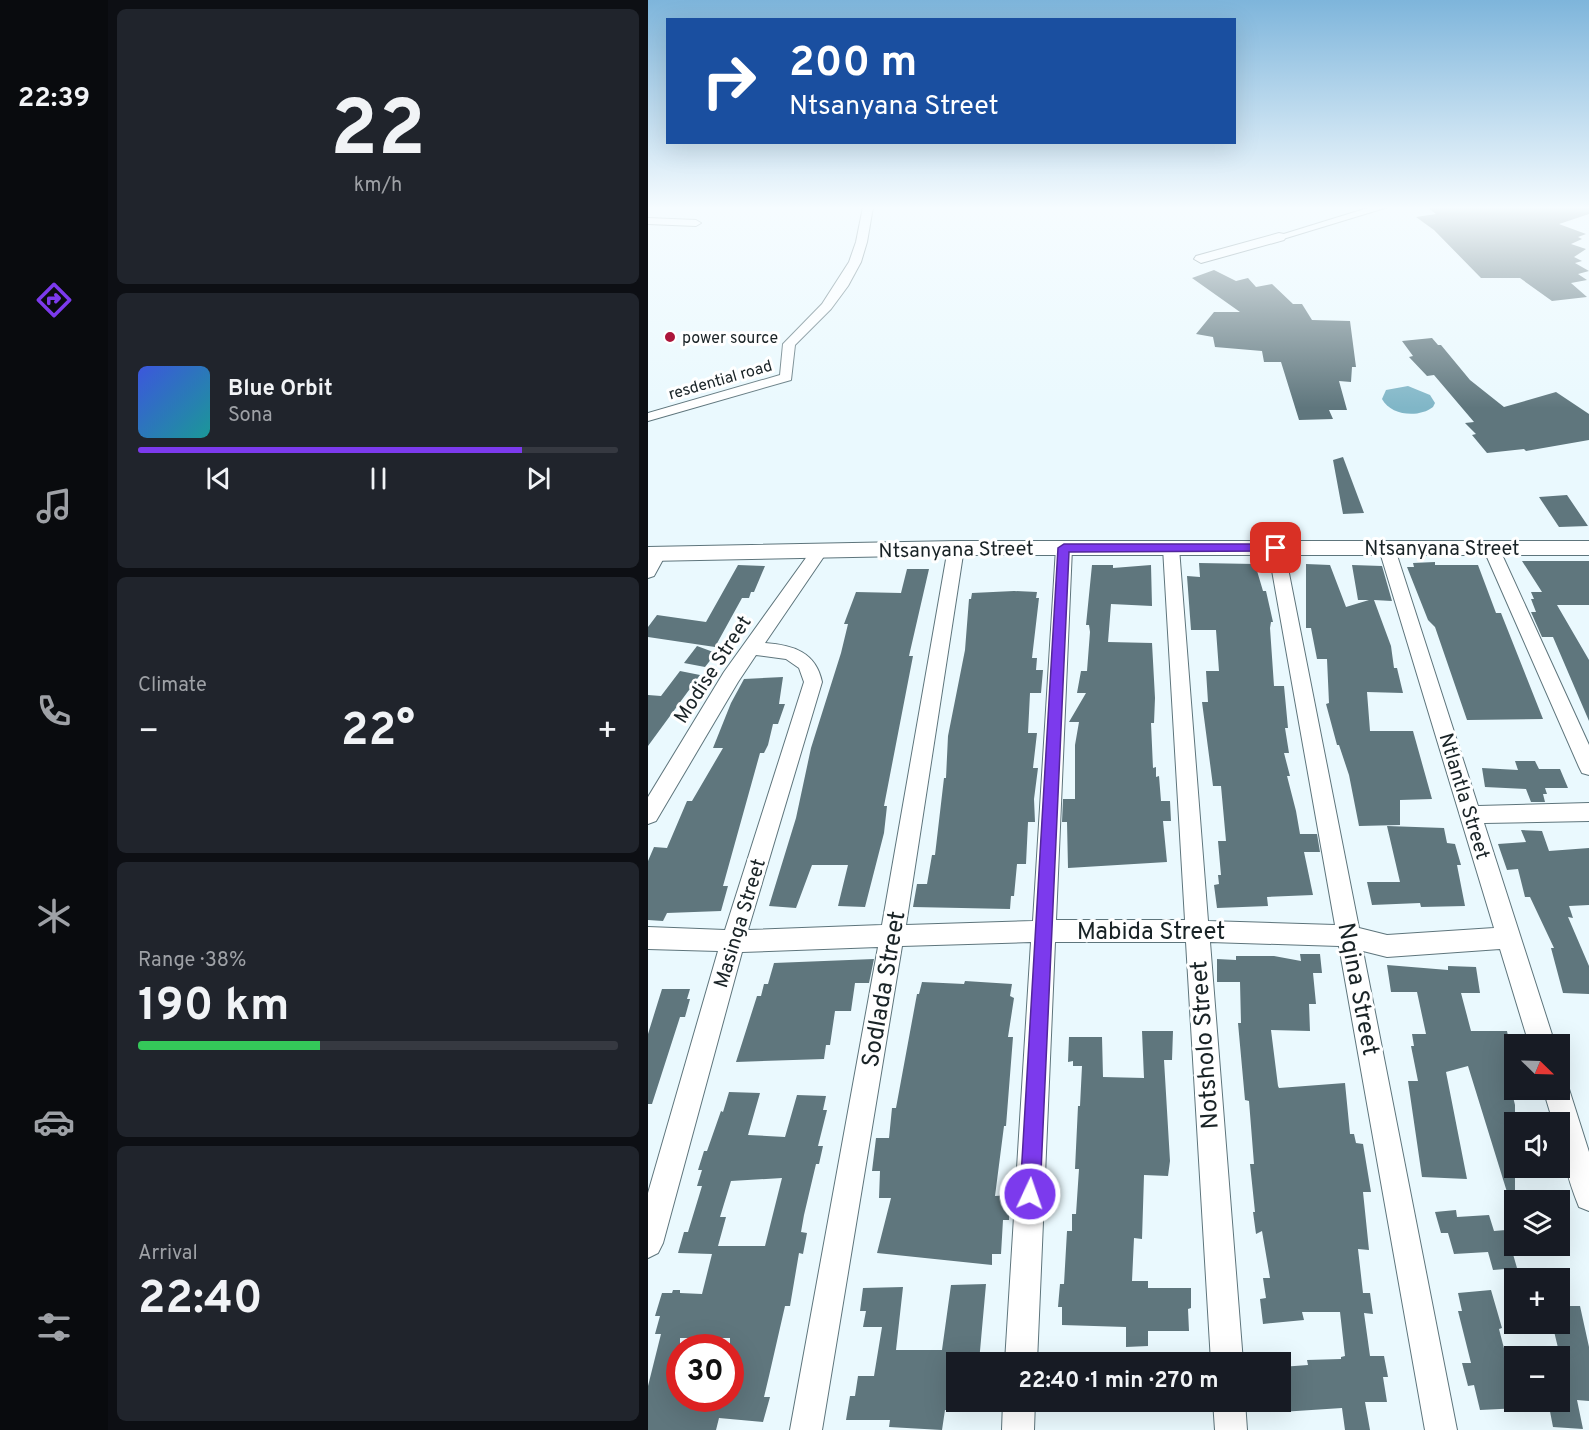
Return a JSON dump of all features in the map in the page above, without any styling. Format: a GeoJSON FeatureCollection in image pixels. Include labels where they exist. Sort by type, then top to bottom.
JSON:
{"type":"FeatureCollection","features":[{"type":"Feature","properties":{"kind":"street","name":"resdential road"},"geometry":{"type":"LineString","coordinates":[[648,417],[786,376],[789,344],[815,322],[837,294],[849,274]]}},
{"type":"Feature","properties":{"kind":"street","name":"Ntsanyana Street"},"geometry":{"type":"LineString","coordinates":[[651,560],[956,548],[1589,548]]}},
{"type":"Feature","properties":{"kind":"street","name":"Sodlada Street"},"geometry":{"type":"LineString","coordinates":[[806,1430],[892,936],[956,548]]}},
{"type":"Feature","properties":{"kind":"street"},"geometry":{"type":"LineString","coordinates":[[1022,1352],[1064,548]]}},
{"type":"Feature","properties":{"kind":"street","name":"Notsholo Street"},"geometry":{"type":"LineString","coordinates":[[1171,548],[1226,1352]]}},
{"type":"Feature","properties":{"kind":"street","name":"Nqina Street"},"geometry":{"type":"LineString","coordinates":[[1276,548],[1441,1430]]}},
{"type":"Feature","properties":{"kind":"street"},"geometry":{"type":"LineString","coordinates":[[1491,548],[1589,767]]}},
{"type":"Feature","properties":{"kind":"street","name":"Ntlantla Street"},"geometry":{"type":"LineString","coordinates":[[1387,549],[1539,1034]]}},
{"type":"Feature","properties":{"kind":"street","name":"Modise Street"},"geometry":{"type":"LineString","coordinates":[[648,815],[751,648],[819,552]]}},
{"type":"Feature","properties":{"kind":"street","name":"Masinga Street"},"geometry":{"type":"LineString","coordinates":[[648,1243],[733,940],[813,682],[810,666],[800,657],[751,648]]}},
{"type":"Feature","properties":{"kind":"street"},"geometry":{"type":"LineString","coordinates":[[1472,815],[1589,812]]}},
{"type":"Feature","properties":{"kind":"street","name":"Mabida Street"},"geometry":{"type":"LineString","coordinates":[[648,938],[733,940],[1044,931],[1196,931],[1349,936],[1387,946],[1509,938]]}},
{"type":"Feature","properties":{"kind":"street"},"geometry":{"type":"LineString","coordinates":[[1559,1100],[1589,1197]]}},
{"type":"Feature","properties":{"kind":"street"},"geometry":{"type":"LineString","coordinates":[[1018,1430],[1019,1412]]}},
{"type":"Feature","properties":{"kind":"street"},"geometry":{"type":"LineString","coordinates":[[1230,1412],[1231,1430]]}},
{"type":"Feature","properties":{"kind":"water"},"geometry":{"type":"Polygon","coordinates":[[[1408,386],[1430,395],[1435,403],[1433,407],[1413,414],[1398,412],[1386,405],[1382,399],[1386,390],[1408,386]]]}},
{"type":"Feature","properties":{"kind":"building"},"geometry":{"type":"Polygon","coordinates":[[[1204,274],[1221,274],[1236,281],[1248,278],[1256,287],[1272,284],[1293,304],[1302,304],[1312,320],[1350,321],[1356,367],[1352,367],[1351,382],[1339,381],[1347,410],[1329,410],[1333,419],[1299,420],[1281,362],[1264,362],[1262,351],[1215,347],[1213,337],[1196,334],[1214,312],[1240,312],[1192,278],[1204,274]]]}},
{"type":"Feature","properties":{"kind":"building"},"geometry":{"type":"Polygon","coordinates":[[[1477,274],[1579,274],[1587,280],[1571,283],[1587,297],[1552,301],[1520,278],[1481,278],[1477,274]]]}},
{"type":"Feature","properties":{"kind":"building"},"geometry":{"type":"Polygon","coordinates":[[[1432,338],[1438,345],[1441,345],[1470,380],[1504,407],[1556,392],[1589,414],[1589,440],[1526,451],[1524,449],[1487,453],[1472,435],[1476,434],[1465,423],[1474,422],[1434,375],[1427,376],[1409,357],[1413,356],[1402,341],[1432,338]]]}},
{"type":"Feature","properties":{"kind":"building"},"geometry":{"type":"Polygon","coordinates":[[[1343,457],[1364,513],[1343,514],[1333,460],[1343,457]]]}},
{"type":"Feature","properties":{"kind":"building"},"geometry":{"type":"Polygon","coordinates":[[[1567,495],[1588,526],[1559,527],[1539,497],[1567,495]]]}},
{"type":"Feature","properties":{"kind":"building"},"geometry":{"type":"Polygon","coordinates":[[[1522,561],[1589,561],[1589,605],[1557,605],[1589,660],[1589,721],[1553,637],[1542,637],[1531,612],[1536,612],[1531,592],[1542,592],[1522,561]]]}},
{"type":"Feature","properties":{"kind":"building"},"geometry":{"type":"Polygon","coordinates":[[[1435,562],[1435,565],[1478,565],[1496,613],[1501,613],[1543,719],[1467,720],[1435,627],[1428,620],[1407,567],[1414,567],[1413,563],[1435,562]]]}},
{"type":"Feature","properties":{"kind":"building"},"geometry":{"type":"Polygon","coordinates":[[[1199,563],[1255,564],[1263,591],[1266,591],[1273,622],[1270,628],[1274,686],[1284,686],[1288,728],[1285,728],[1289,753],[1284,753],[1290,776],[1287,776],[1300,834],[1317,834],[1320,852],[1304,852],[1313,895],[1267,897],[1268,906],[1217,908],[1214,885],[1219,884],[1218,875],[1221,875],[1218,841],[1226,841],[1221,786],[1213,786],[1202,702],[1208,702],[1206,671],[1219,671],[1216,630],[1191,630],[1187,576],[1200,577],[1199,563]]]}},
{"type":"Feature","properties":{"kind":"building"},"geometry":{"type":"Polygon","coordinates":[[[1306,564],[1330,565],[1346,607],[1369,600],[1358,600],[1352,565],[1382,566],[1392,601],[1374,600],[1391,646],[1394,668],[1397,668],[1403,693],[1367,692],[1370,731],[1413,731],[1432,799],[1400,800],[1400,825],[1359,826],[1349,775],[1339,745],[1337,745],[1326,704],[1329,703],[1327,659],[1317,659],[1311,628],[1306,628],[1306,564]]]}},
{"type":"Feature","properties":{"kind":"building"},"geometry":{"type":"Polygon","coordinates":[[[738,565],[765,566],[754,592],[751,592],[749,598],[742,598],[715,647],[648,637],[648,627],[657,615],[706,622],[738,565]]]}},
{"type":"Feature","properties":{"kind":"building"},"geometry":{"type":"Polygon","coordinates":[[[1092,565],[1113,565],[1113,568],[1151,565],[1152,606],[1111,604],[1108,642],[1152,643],[1155,698],[1154,723],[1151,723],[1153,768],[1156,767],[1156,777],[1159,776],[1161,801],[1170,801],[1171,821],[1163,821],[1167,862],[1068,868],[1067,822],[1062,822],[1063,799],[1075,799],[1075,745],[1079,722],[1069,722],[1086,693],[1077,693],[1081,671],[1087,671],[1090,632],[1089,625],[1086,625],[1092,565]]]}},
{"type":"Feature","properties":{"kind":"building"},"geometry":{"type":"Polygon","coordinates":[[[907,569],[929,569],[909,656],[913,656],[884,806],[887,806],[884,833],[865,907],[838,906],[848,865],[812,865],[796,908],[769,906],[796,818],[811,748],[841,653],[848,624],[844,624],[856,592],[901,593],[907,569]]]}},
{"type":"Feature","properties":{"kind":"building"},"geometry":{"type":"Polygon","coordinates":[[[1037,592],[1036,598],[1039,598],[1032,658],[1037,658],[1036,670],[1043,670],[1041,693],[1030,693],[1028,733],[1037,733],[1033,768],[1038,768],[1034,799],[1035,822],[1028,822],[1026,864],[1017,864],[1014,896],[1011,896],[1010,909],[913,907],[917,884],[927,884],[932,855],[935,855],[944,778],[946,778],[948,736],[965,650],[969,599],[972,593],[1037,592]]]}},
{"type":"Feature","properties":{"kind":"building"},"geometry":{"type":"Polygon","coordinates":[[[697,646],[716,653],[705,667],[684,663],[697,646]]]}},
{"type":"Feature","properties":{"kind":"building"},"geometry":{"type":"Polygon","coordinates":[[[680,671],[700,675],[648,746],[648,695],[661,696],[680,671]]]}},
{"type":"Feature","properties":{"kind":"building"},"geometry":{"type":"Polygon","coordinates":[[[783,677],[779,704],[785,704],[778,724],[773,724],[764,753],[760,753],[723,886],[728,886],[721,911],[667,913],[663,921],[648,920],[648,861],[654,847],[667,848],[687,801],[692,801],[723,748],[713,748],[731,703],[744,679],[783,677]]]}},
{"type":"Feature","properties":{"kind":"building"},"geometry":{"type":"Polygon","coordinates":[[[1515,761],[1535,761],[1539,769],[1560,769],[1568,788],[1545,788],[1547,794],[1543,794],[1545,802],[1531,802],[1526,789],[1485,787],[1482,768],[1518,770],[1515,761]]]}},
{"type":"Feature","properties":{"kind":"building"},"geometry":{"type":"Polygon","coordinates":[[[1387,826],[1444,828],[1447,843],[1455,844],[1461,865],[1457,865],[1465,906],[1421,907],[1420,903],[1372,905],[1367,882],[1400,882],[1387,826]]]}},
{"type":"Feature","properties":{"kind":"building"},"geometry":{"type":"Polygon","coordinates":[[[1521,830],[1542,831],[1549,851],[1589,848],[1589,905],[1569,906],[1573,918],[1568,917],[1589,966],[1589,994],[1563,993],[1551,948],[1554,948],[1530,897],[1525,897],[1518,869],[1507,870],[1498,844],[1526,842],[1521,830]]]}},
{"type":"Feature","properties":{"kind":"building"},"geometry":{"type":"Polygon","coordinates":[[[1300,954],[1320,954],[1322,973],[1313,973],[1316,1004],[1309,1004],[1310,1031],[1271,1030],[1278,1086],[1279,1088],[1345,1083],[1350,1134],[1354,1134],[1356,1143],[1363,1144],[1371,1192],[1363,1192],[1369,1250],[1358,1249],[1363,1293],[1370,1293],[1373,1314],[1364,1313],[1370,1356],[1384,1356],[1388,1377],[1383,1377],[1387,1402],[1365,1402],[1370,1430],[1345,1430],[1342,1408],[1291,1411],[1291,1366],[1308,1365],[1307,1360],[1341,1359],[1345,1356],[1340,1312],[1302,1312],[1304,1320],[1263,1324],[1260,1299],[1266,1298],[1263,1278],[1270,1278],[1262,1231],[1256,1234],[1253,1212],[1255,1212],[1250,1164],[1254,1164],[1249,1101],[1245,1100],[1238,1023],[1241,1023],[1240,982],[1217,982],[1217,959],[1236,960],[1236,956],[1274,956],[1301,961],[1300,954]]]}},
{"type":"Feature","properties":{"kind":"building"},"geometry":{"type":"Polygon","coordinates":[[[874,959],[869,983],[855,983],[851,1011],[835,1011],[830,1045],[826,1045],[824,1059],[736,1062],[757,996],[761,996],[764,984],[768,984],[774,963],[874,959]]]}},
{"type":"Feature","properties":{"kind":"building"},"geometry":{"type":"Polygon","coordinates":[[[1387,965],[1448,970],[1448,966],[1476,967],[1480,993],[1461,993],[1471,1031],[1507,1031],[1508,1034],[1504,1034],[1504,1100],[1514,1100],[1515,1112],[1504,1112],[1504,1178],[1515,1178],[1515,1190],[1506,1190],[1468,1066],[1446,1072],[1467,1179],[1422,1177],[1408,1081],[1418,1081],[1411,1046],[1414,1046],[1412,1034],[1426,1034],[1417,992],[1391,992],[1387,965]]]}},
{"type":"Feature","properties":{"kind":"building"},"geometry":{"type":"Polygon","coordinates":[[[965,981],[1012,984],[1010,996],[1014,998],[1008,1037],[1013,1037],[1006,1126],[1004,1126],[995,1196],[1010,1195],[1009,1220],[1003,1220],[1001,1254],[992,1254],[992,1265],[877,1253],[891,1198],[879,1198],[880,1171],[872,1171],[876,1138],[889,1138],[892,1108],[896,1108],[917,994],[919,994],[922,982],[964,984],[965,981]]]}},
{"type":"Feature","properties":{"kind":"building"},"geometry":{"type":"Polygon","coordinates":[[[662,989],[690,989],[687,999],[690,999],[685,1017],[680,1017],[652,1104],[648,1104],[648,1034],[662,989]]]}},
{"type":"Feature","properties":{"kind":"building"},"geometry":{"type":"Polygon","coordinates":[[[1142,1031],[1173,1031],[1172,1060],[1164,1060],[1170,1161],[1168,1176],[1144,1175],[1142,1239],[1134,1238],[1132,1281],[1148,1281],[1148,1288],[1191,1288],[1191,1308],[1188,1309],[1189,1331],[1148,1331],[1148,1346],[1126,1347],[1126,1327],[1062,1325],[1062,1307],[1058,1307],[1060,1284],[1064,1284],[1067,1231],[1072,1231],[1072,1214],[1076,1214],[1079,1169],[1075,1169],[1082,1066],[1073,1066],[1073,1061],[1068,1062],[1069,1037],[1102,1037],[1103,1077],[1144,1078],[1142,1031]]]}},
{"type":"Feature","properties":{"kind":"building"},"geometry":{"type":"Polygon","coordinates":[[[729,1092],[760,1093],[748,1135],[785,1137],[797,1095],[826,1096],[823,1110],[827,1110],[818,1146],[823,1146],[819,1164],[816,1164],[801,1232],[807,1233],[803,1254],[799,1253],[790,1306],[785,1306],[764,1397],[770,1397],[763,1422],[719,1418],[716,1430],[648,1430],[648,1386],[661,1334],[655,1334],[660,1316],[655,1316],[662,1293],[680,1290],[680,1293],[702,1294],[712,1254],[678,1253],[684,1232],[688,1232],[702,1186],[697,1186],[702,1170],[698,1170],[721,1111],[723,1112],[729,1092]],[[782,1178],[731,1181],[720,1217],[726,1217],[718,1246],[765,1246],[782,1178]]]}},
{"type":"Feature","properties":{"kind":"building"},"geometry":{"type":"Polygon","coordinates":[[[1456,1210],[1457,1217],[1489,1215],[1494,1231],[1504,1230],[1504,1256],[1514,1256],[1517,1268],[1493,1270],[1488,1252],[1454,1254],[1448,1233],[1441,1233],[1435,1212],[1456,1210]]]}},
{"type":"Feature","properties":{"kind":"building"},"geometry":{"type":"Polygon","coordinates":[[[986,1284],[980,1352],[946,1352],[946,1410],[942,1430],[889,1427],[890,1420],[846,1420],[850,1396],[855,1396],[858,1376],[874,1376],[882,1327],[863,1327],[866,1311],[860,1311],[863,1288],[903,1287],[896,1350],[942,1350],[951,1285],[986,1284]]]}},
{"type":"Feature","properties":{"kind":"building"},"geometry":{"type":"Polygon","coordinates":[[[1491,1290],[1502,1328],[1499,1329],[1504,1348],[1504,1409],[1480,1410],[1474,1385],[1468,1386],[1462,1363],[1471,1363],[1458,1311],[1462,1311],[1458,1293],[1491,1290]]]}},
{"type":"Feature","properties":{"kind":"building"},"geometry":{"type":"Polygon","coordinates":[[[1570,1306],[1580,1306],[1589,1347],[1589,1401],[1577,1400],[1583,1429],[1553,1427],[1550,1412],[1570,1412],[1570,1346],[1558,1346],[1555,1334],[1570,1334],[1570,1306]]]}},
{"type":"Feature","properties":{"kind":"place","name":"power source"},"geometry":{"type":"Point","coordinates":[670,337]}},
{"type":"Feature","properties":{"kind":"route"},"geometry":{"type":"LineString","coordinates":[[1030,1194],[1064,548],[1276,548]]}}]}
